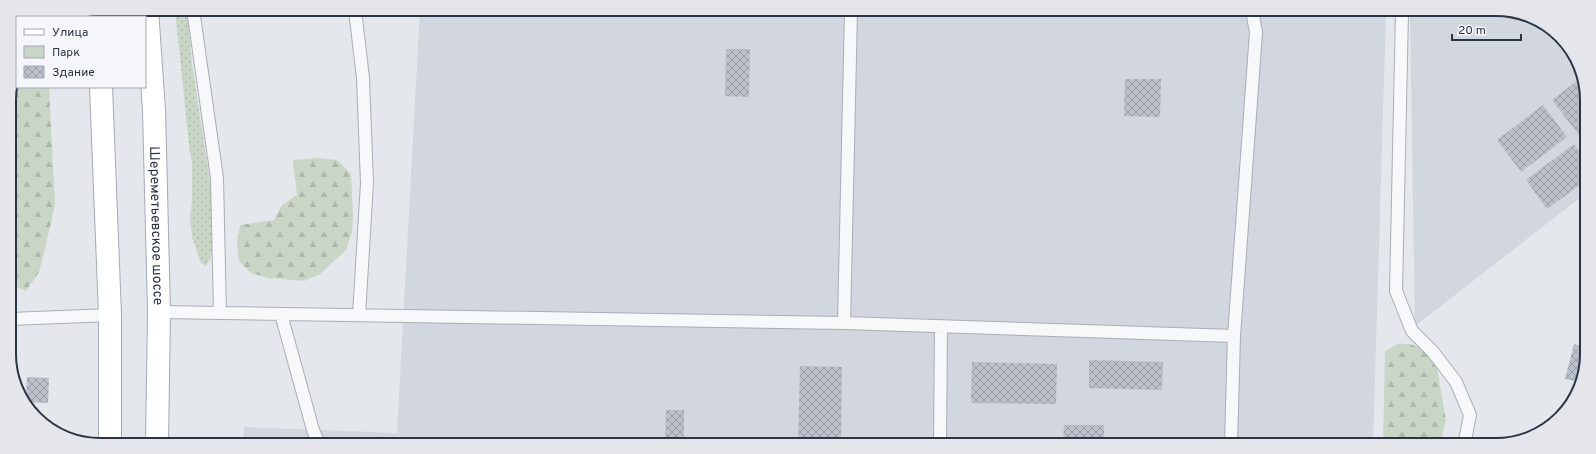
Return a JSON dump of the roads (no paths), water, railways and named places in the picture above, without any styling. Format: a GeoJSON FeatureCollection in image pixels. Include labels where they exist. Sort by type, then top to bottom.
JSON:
{"type":"FeatureCollection","features":[{"type":"Feature","properties":{"kind":"main road","name":"Шереметьевское шоссе"},"geometry":{"type":"LineString","coordinates":[[147,16],[154,110],[159,312],[158,438]]}},
{"type":"Feature","properties":{"kind":"main road"},"geometry":{"type":"LineString","coordinates":[[101,88],[110,315],[110,438]]}},
{"type":"Feature","properties":{"kind":"lane"},"geometry":{"type":"LineString","coordinates":[[194,16],[217,178],[220,313]]}},
{"type":"Feature","properties":{"kind":"lane"},"geometry":{"type":"LineString","coordinates":[[356,16],[364,78],[367,183],[359,315]]}},
{"type":"Feature","properties":{"kind":"lane"},"geometry":{"type":"LineString","coordinates":[[844,323],[851,16]]}},
{"type":"Feature","properties":{"kind":"lane"},"geometry":{"type":"LineString","coordinates":[[1231,438],[1234,336],[1256,32],[1253,16]]}},
{"type":"Feature","properties":{"kind":"lane"},"geometry":{"type":"LineString","coordinates":[[1402,16],[1396,291],[1412,331],[1432,352],[1456,382],[1470,414],[1465,438]]}},
{"type":"Feature","properties":{"kind":"lane"},"geometry":{"type":"LineString","coordinates":[[159,312],[844,323],[1234,336]]}},
{"type":"Feature","properties":{"kind":"lane"},"geometry":{"type":"LineString","coordinates":[[281,314],[316,438]]}},
{"type":"Feature","properties":{"kind":"lane"},"geometry":{"type":"LineString","coordinates":[[16,319],[110,315]]}},
{"type":"Feature","properties":{"kind":"lane"},"geometry":{"type":"LineString","coordinates":[[940,438],[941,326]]}}]}
